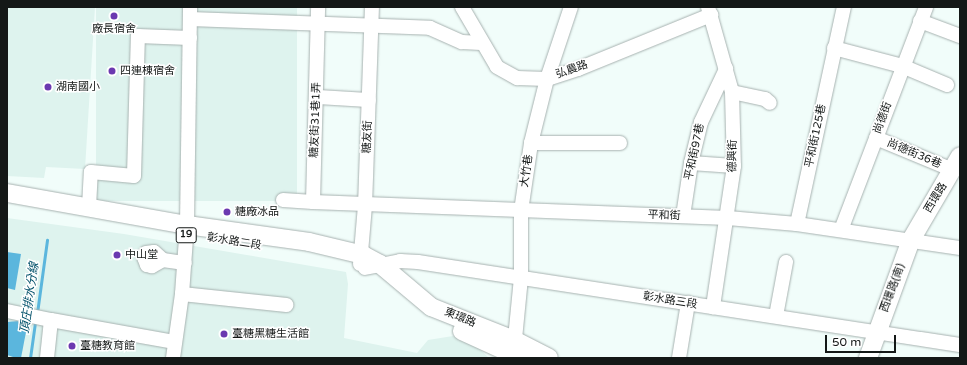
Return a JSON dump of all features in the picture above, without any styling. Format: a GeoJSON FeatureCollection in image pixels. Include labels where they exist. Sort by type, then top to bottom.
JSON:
{"type":"FeatureCollection","features":[{"type":"Feature","properties":{"kind":"main road","name":"西環路"},"geometry":{"type":"LineString","coordinates":[[916,241],[958,166]]}},
{"type":"Feature","properties":{"kind":"main road","name":"彰水路二段"},"geometry":{"type":"LineString","coordinates":[[7,193],[89,207],[186,230],[310,254],[366,263]]}},
{"type":"Feature","properties":{"kind":"main road","name":"彰水路二段"},"geometry":{"type":"LineString","coordinates":[[7,205],[186,230],[309,242]]}},
{"type":"Feature","properties":{"kind":"main road","name":"西環路(南)"},"geometry":{"type":"LineString","coordinates":[[868,358],[883,332],[916,241]]}},
{"type":"Feature","properties":{"kind":"main road","name":"彰水路三段"},"geometry":{"type":"LineString","coordinates":[[309,242],[366,263]]}},
{"type":"Feature","properties":{"kind":"main road","name":"東環路"},"geometry":{"type":"LineString","coordinates":[[366,263],[431,306],[515,353],[549,358]]}},
{"type":"Feature","properties":{"kind":"main road","name":"西環路(南)"},"geometry":{"type":"LineString","coordinates":[[880,358],[883,332]]}},
{"type":"Feature","properties":{"kind":"street","name":"糖友街31巷1弄"},"geometry":{"type":"LineString","coordinates":[[313,202],[317,97],[318,7]]}},
{"type":"Feature","properties":{"kind":"street","name":"糖友街"},"geometry":{"type":"LineString","coordinates":[[366,263],[365,206],[372,7]]}},
{"type":"Feature","properties":{"kind":"street","name":"弘農路"},"geometry":{"type":"LineString","coordinates":[[462,7],[481,43],[497,67],[518,78],[547,79],[578,69],[709,11]]}},
{"type":"Feature","properties":{"kind":"street","name":"大竹巷"},"geometry":{"type":"LineString","coordinates":[[515,353],[521,278],[521,211],[530,144],[547,79],[571,7]]}},
{"type":"Feature","properties":{"kind":"street","name":"平和街125巷"},"geometry":{"type":"LineString","coordinates":[[797,224],[844,7]]}},
{"type":"Feature","properties":{"kind":"street","name":"尚德街"},"geometry":{"type":"LineString","coordinates":[[841,230],[902,66],[926,7]]}},
{"type":"Feature","properties":{"kind":"street","name":"德興街"},"geometry":{"type":"LineString","coordinates":[[709,11],[732,92],[734,166],[728,218],[713,307]]}},
{"type":"Feature","properties":{"kind":"street"},"geometry":{"type":"LineString","coordinates":[[173,358],[185,263],[190,13],[318,26],[430,28],[462,42],[481,43]]}},
{"type":"Feature","properties":{"kind":"street"},"geometry":{"type":"LineString","coordinates":[[920,21],[960,36]]}},
{"type":"Feature","properties":{"kind":"street"},"geometry":{"type":"LineString","coordinates":[[89,207],[91,172],[134,176],[138,36],[190,38]]}},
{"type":"Feature","properties":{"kind":"street"},"geometry":{"type":"LineString","coordinates":[[834,48],[902,66],[947,85]]}},
{"type":"Feature","properties":{"kind":"street","name":"平和街97巷"},"geometry":{"type":"LineString","coordinates":[[683,216],[691,163],[701,122],[726,69]]}},
{"type":"Feature","properties":{"kind":"street"},"geometry":{"type":"LineString","coordinates":[[732,92],[765,99],[770,103]]}},
{"type":"Feature","properties":{"kind":"street"},"geometry":{"type":"LineString","coordinates":[[317,97],[369,100]]}},
{"type":"Feature","properties":{"kind":"street","name":"尚德街36巷"},"geometry":{"type":"LineString","coordinates":[[876,138],[958,166]]}},
{"type":"Feature","properties":{"kind":"street"},"geometry":{"type":"LineString","coordinates":[[530,144],[620,143]]}},
{"type":"Feature","properties":{"kind":"street"},"geometry":{"type":"LineString","coordinates":[[691,163],[734,166]]}},
{"type":"Feature","properties":{"kind":"street"},"geometry":{"type":"LineString","coordinates":[[283,200],[313,202]]}},
{"type":"Feature","properties":{"kind":"street","name":"平和街"},"geometry":{"type":"LineString","coordinates":[[313,202],[365,206],[728,218],[797,224],[960,248]]}},
{"type":"Feature","properties":{"kind":"street"},"geometry":{"type":"LineString","coordinates":[[163,260],[185,263]]}},
{"type":"Feature","properties":{"kind":"street","name":"彰水路三段"},"geometry":{"type":"LineString","coordinates":[[366,263],[418,262],[960,345]]}},
{"type":"Feature","properties":{"kind":"street"},"geometry":{"type":"LineString","coordinates":[[776,316],[786,262]]}},
{"type":"Feature","properties":{"kind":"street"},"geometry":{"type":"LineString","coordinates":[[182,294],[286,305]]}},
{"type":"Feature","properties":{"kind":"street"},"geometry":{"type":"LineString","coordinates":[[679,358],[688,304]]}},
{"type":"Feature","properties":{"kind":"street"},"geometry":{"type":"LineString","coordinates":[[7,311],[175,342]]}},
{"type":"Feature","properties":{"kind":"street"},"geometry":{"type":"LineString","coordinates":[[41,318],[47,358]]}},
{"type":"Feature","properties":{"kind":"shaded area","name":"湖南國小"},"geometry":{"type":"Polygon","coordinates":[[[7,7],[95,7],[85,169],[46,167],[44,178],[7,176],[7,7]]]}},
{"type":"Feature","properties":{"kind":"shaded area"},"geometry":{"type":"Polygon","coordinates":[[[96,7],[297,7],[297,201],[96,201],[96,7]]]}},
{"type":"Feature","properties":{"kind":"shaded area"},"geometry":{"type":"Polygon","coordinates":[[[7,218],[124,234],[346,272],[348,284],[344,338],[417,353],[428,340],[453,336],[474,344],[489,358],[7,358],[7,218]]]}},
{"type":"Feature","properties":{"kind":"water"},"geometry":{"type":"Polygon","coordinates":[[[7,252],[21,254],[15,290],[7,288],[7,252]]]}},
{"type":"Feature","properties":{"kind":"water"},"geometry":{"type":"Polygon","coordinates":[[[18,321],[26,332],[21,358],[7,355],[7,322],[18,321]]]}},
{"type":"Feature","properties":{"kind":"waterway","name":"頂庄排水分線"},"geometry":{"type":"LineString","coordinates":[[37,313],[47,240]]}},
{"type":"Feature","properties":{"kind":"waterway","name":"頂庄排水分線"},"geometry":{"type":"LineString","coordinates":[[30,358],[35,321]]}},
{"type":"Feature","properties":{"kind":"place","name":"廠長宿舍"},"geometry":{"type":"Point","coordinates":[114,16]}},
{"type":"Feature","properties":{"kind":"place","name":"四連棟宿舍"},"geometry":{"type":"Point","coordinates":[112,71]}},
{"type":"Feature","properties":{"kind":"place","name":"湖南國小"},"geometry":{"type":"Point","coordinates":[48,87]}},
{"type":"Feature","properties":{"kind":"place","name":"糖廠冰品"},"geometry":{"type":"Point","coordinates":[227,212]}},
{"type":"Feature","properties":{"kind":"place","name":"中山堂"},"geometry":{"type":"Point","coordinates":[117,255]}},
{"type":"Feature","properties":{"kind":"place","name":"臺糖黑糖生活館"},"geometry":{"type":"Point","coordinates":[224,334]}},
{"type":"Feature","properties":{"kind":"place","name":"臺糖教育館"},"geometry":{"type":"Point","coordinates":[72,346]}}]}
